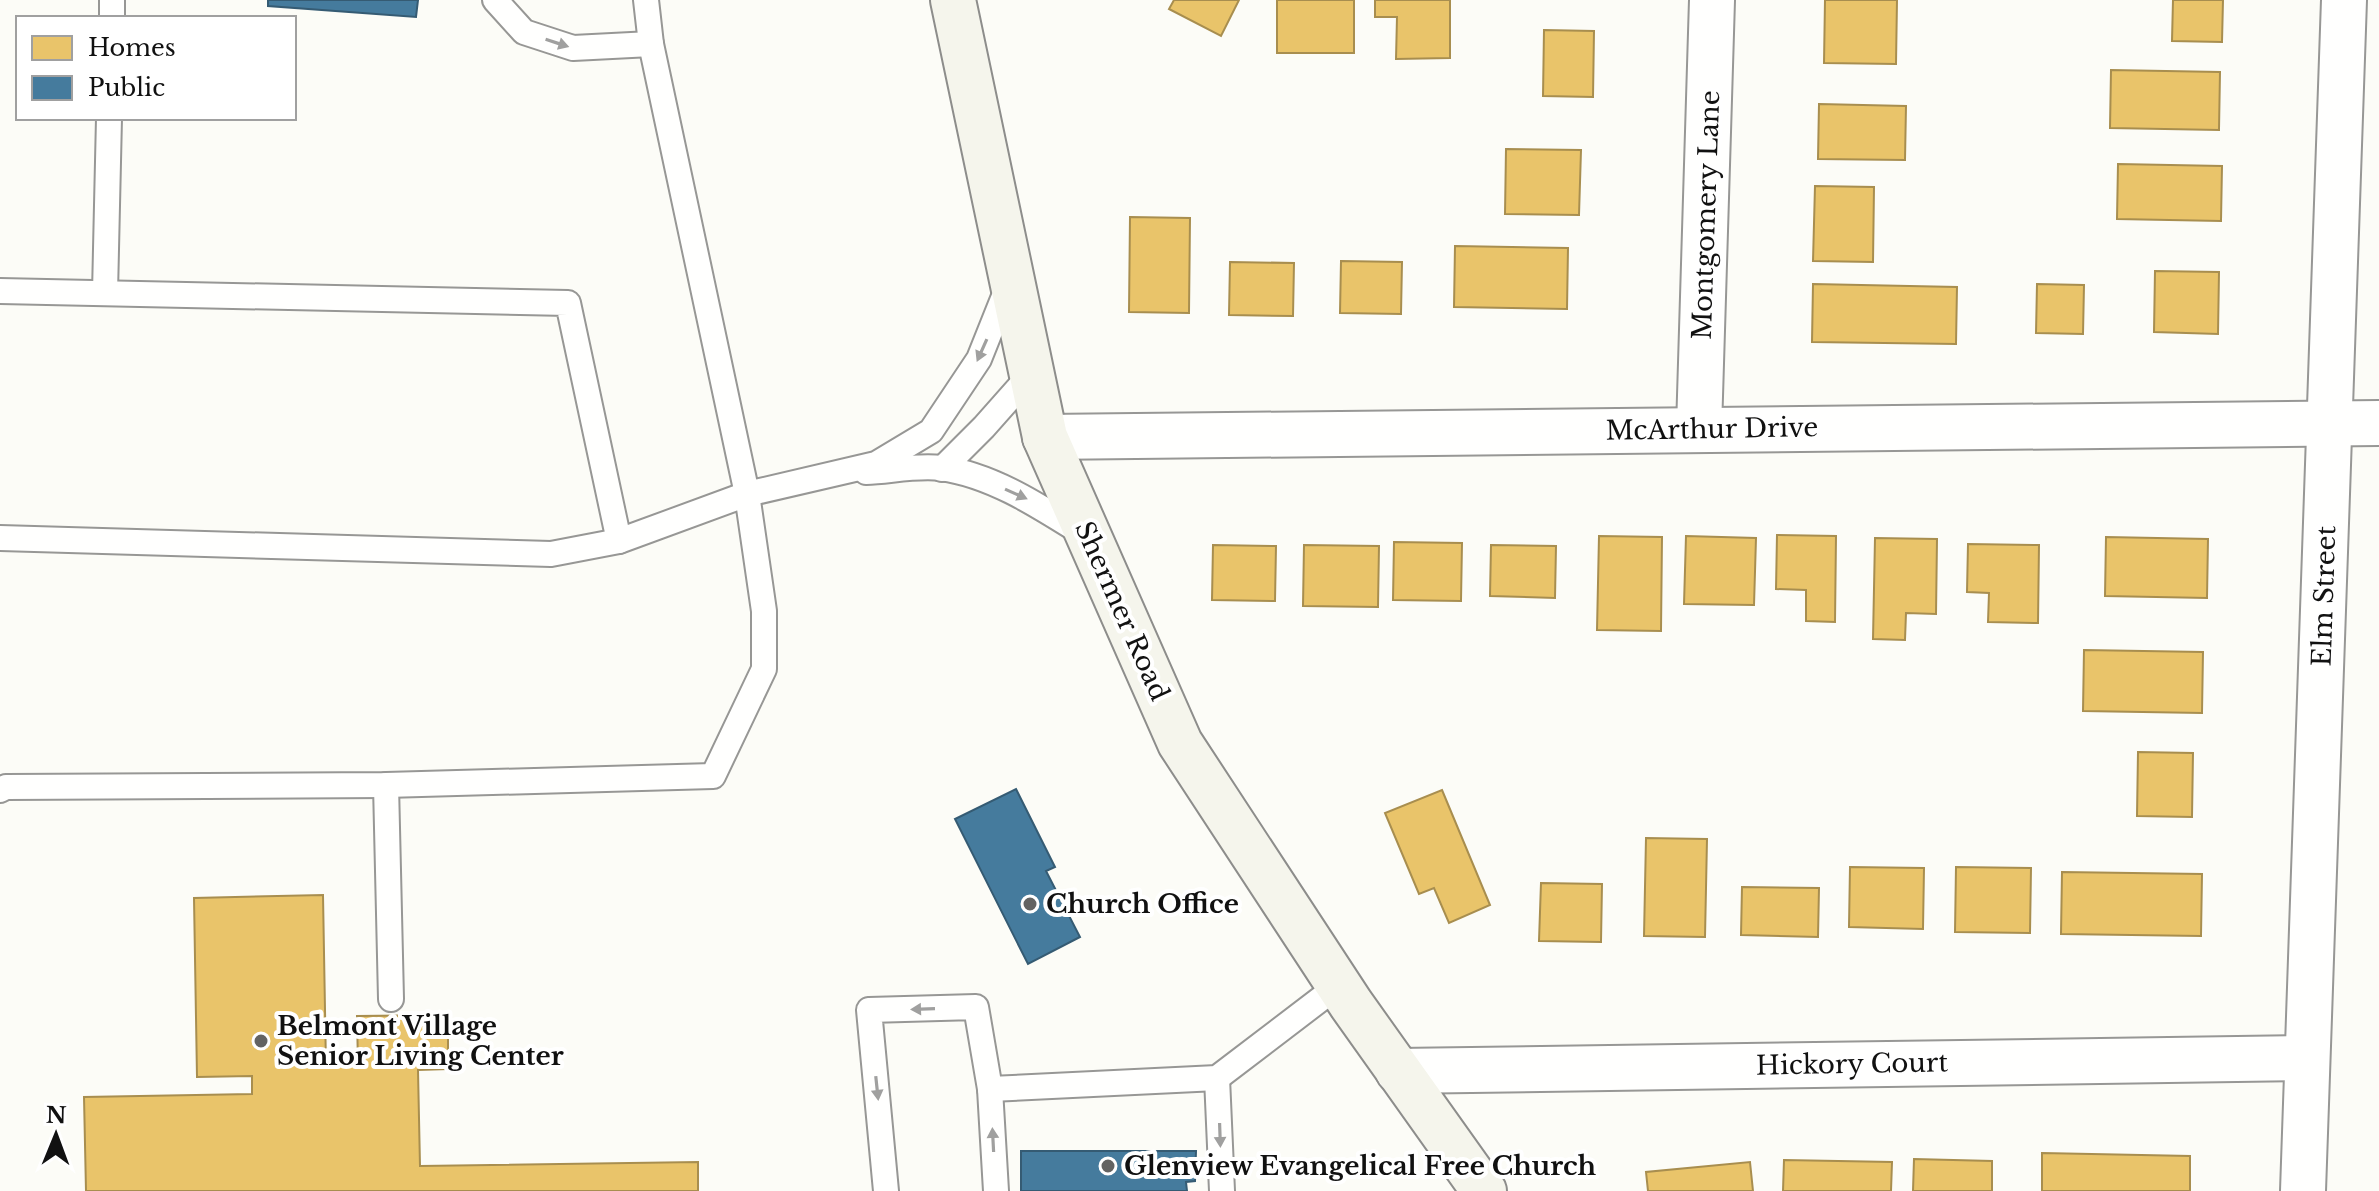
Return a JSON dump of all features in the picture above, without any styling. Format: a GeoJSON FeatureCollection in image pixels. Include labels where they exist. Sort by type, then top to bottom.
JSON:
{"type":"FeatureCollection","features":[{"type":"Feature","properties":{"kind":"main road","name":"Shermer Road"},"geometry":{"type":"LineString","coordinates":[[953,0],[1045,437],[1180,743],[1339,985],[1484,1191]]}},
{"type":"Feature","properties":{"kind":"street","name":"Montgomery Lane"},"geometry":{"type":"LineString","coordinates":[[1699,429],[1712,0]]}},
{"type":"Feature","properties":{"kind":"street","name":"Elm Street"},"geometry":{"type":"LineString","coordinates":[[2303,1191],[2344,0]]}},
{"type":"Feature","properties":{"kind":"street","name":"McArthur Drive"},"geometry":{"type":"LineString","coordinates":[[1045,437],[2379,423]]}},
{"type":"Feature","properties":{"kind":"street","name":"Hickory Court"},"geometry":{"type":"LineString","coordinates":[[1398,1071],[2306,1058]]}},
{"type":"Feature","properties":{"kind":"lane"},"geometry":{"type":"LineString","coordinates":[[495,0],[524,32],[573,48],[651,44]]}},
{"type":"Feature","properties":{"kind":"lane"},"geometry":{"type":"LineString","coordinates":[[0,790],[6,787],[386,785],[713,776],[764,669],[764,611],[747,494],[651,44],[646,0]]}},
{"type":"Feature","properties":{"kind":"lane"},"geometry":{"type":"LineString","coordinates":[[105,293],[109,120]]}},
{"type":"Feature","properties":{"kind":"lane"},"geometry":{"type":"LineString","coordinates":[[0,538],[551,554],[619,541],[747,494],[876,464],[931,431],[979,359],[1011,278]]}},
{"type":"Feature","properties":{"kind":"lane"},"geometry":{"type":"LineString","coordinates":[[0,291],[568,303],[619,541]]}},
{"type":"Feature","properties":{"kind":"lane"},"geometry":{"type":"LineString","coordinates":[[942,469],[1031,374]]}},
{"type":"Feature","properties":{"kind":"lane"},"geometry":{"type":"LineString","coordinates":[[836,474],[942,469],[978,478],[1033,502],[1089,537]]}},
{"type":"Feature","properties":{"kind":"lane"},"geometry":{"type":"LineString","coordinates":[[386,785],[391,999]]}},
{"type":"Feature","properties":{"kind":"lane"},"geometry":{"type":"LineString","coordinates":[[990,1089],[1217,1078],[1339,985]]}},
{"type":"Feature","properties":{"kind":"lane"},"geometry":{"type":"LineString","coordinates":[[886,1191],[869,1010],[976,1007],[990,1089],[996,1191]]}},
{"type":"Feature","properties":{"kind":"lane"},"geometry":{"type":"LineString","coordinates":[[1217,1078],[1222,1191]]}},
{"type":"Feature","properties":{"kind":"building: Homes"},"geometry":{"type":"Polygon","coordinates":[[[1174,0],[1239,0],[1221,36],[1169,9],[1174,0]]]}},
{"type":"Feature","properties":{"kind":"building: Homes"},"geometry":{"type":"Polygon","coordinates":[[[1277,0],[1354,0],[1354,53],[1277,53],[1277,0]]]}},
{"type":"Feature","properties":{"kind":"building: Homes"},"geometry":{"type":"Polygon","coordinates":[[[1375,0],[1450,0],[1450,58],[1396,59],[1397,17],[1375,17],[1375,0]]]}},
{"type":"Feature","properties":{"kind":"building: Homes"},"geometry":{"type":"Polygon","coordinates":[[[1825,0],[1897,0],[1896,64],[1824,63],[1825,0]]]}},
{"type":"Feature","properties":{"kind":"building: Homes"},"geometry":{"type":"Polygon","coordinates":[[[2173,0],[2223,0],[2222,42],[2172,41],[2173,0]]]}},
{"type":"Feature","properties":{"kind":"building: Homes"},"geometry":{"type":"Polygon","coordinates":[[[1544,30],[1594,31],[1593,97],[1543,96],[1544,30]]]}},
{"type":"Feature","properties":{"kind":"building: Homes"},"geometry":{"type":"Polygon","coordinates":[[[2111,70],[2220,72],[2219,130],[2110,128],[2111,70]]]}},
{"type":"Feature","properties":{"kind":"building: Homes"},"geometry":{"type":"Polygon","coordinates":[[[1819,104],[1906,106],[1905,160],[1818,159],[1819,104]]]}},
{"type":"Feature","properties":{"kind":"building: Homes"},"geometry":{"type":"Polygon","coordinates":[[[1506,149],[1581,150],[1579,215],[1505,214],[1506,149]]]}},
{"type":"Feature","properties":{"kind":"building: Homes"},"geometry":{"type":"Polygon","coordinates":[[[2118,164],[2222,166],[2221,221],[2117,219],[2118,164]]]}},
{"type":"Feature","properties":{"kind":"building: Homes"},"geometry":{"type":"Polygon","coordinates":[[[1815,186],[1874,187],[1873,262],[1813,261],[1815,186]]]}},
{"type":"Feature","properties":{"kind":"building: Homes"},"geometry":{"type":"Polygon","coordinates":[[[1130,217],[1190,218],[1189,313],[1129,312],[1130,217]]]}},
{"type":"Feature","properties":{"kind":"building: Homes"},"geometry":{"type":"Polygon","coordinates":[[[1455,246],[1568,248],[1567,309],[1454,307],[1455,246]]]}},
{"type":"Feature","properties":{"kind":"building: Homes"},"geometry":{"type":"Polygon","coordinates":[[[1341,261],[1402,262],[1401,314],[1340,313],[1341,261]]]}},
{"type":"Feature","properties":{"kind":"building: Homes"},"geometry":{"type":"Polygon","coordinates":[[[1230,262],[1294,263],[1293,316],[1229,315],[1230,262]]]}},
{"type":"Feature","properties":{"kind":"building: Homes"},"geometry":{"type":"Polygon","coordinates":[[[2155,271],[2219,272],[2218,334],[2154,332],[2155,271]]]}},
{"type":"Feature","properties":{"kind":"building: Homes"},"geometry":{"type":"Polygon","coordinates":[[[1813,284],[1957,287],[1956,344],[1812,342],[1813,284]]]}},
{"type":"Feature","properties":{"kind":"building: Homes"},"geometry":{"type":"Polygon","coordinates":[[[2037,284],[2084,285],[2083,334],[2036,333],[2037,284]]]}},
{"type":"Feature","properties":{"kind":"building: Homes"},"geometry":{"type":"Polygon","coordinates":[[[1777,535],[1836,536],[1835,622],[1806,621],[1806,590],[1776,589],[1777,535]]]}},
{"type":"Feature","properties":{"kind":"building: Homes"},"geometry":{"type":"Polygon","coordinates":[[[1599,536],[1662,537],[1661,631],[1597,630],[1599,536]]]}},
{"type":"Feature","properties":{"kind":"building: Homes"},"geometry":{"type":"Polygon","coordinates":[[[1686,536],[1756,538],[1754,605],[1684,604],[1686,536]]]}},
{"type":"Feature","properties":{"kind":"building: Homes"},"geometry":{"type":"Polygon","coordinates":[[[2106,537],[2208,539],[2207,598],[2105,596],[2106,537]]]}},
{"type":"Feature","properties":{"kind":"building: Homes"},"geometry":{"type":"Polygon","coordinates":[[[1875,538],[1937,539],[1936,614],[1906,613],[1905,640],[1873,639],[1875,538]]]}},
{"type":"Feature","properties":{"kind":"building: Homes"},"geometry":{"type":"Polygon","coordinates":[[[1394,542],[1462,543],[1461,601],[1393,600],[1394,542]]]}},
{"type":"Feature","properties":{"kind":"building: Homes"},"geometry":{"type":"Polygon","coordinates":[[[1968,544],[2039,545],[2038,623],[1988,622],[1989,593],[1967,592],[1968,544]]]}},
{"type":"Feature","properties":{"kind":"building: Homes"},"geometry":{"type":"Polygon","coordinates":[[[1213,545],[1276,546],[1275,601],[1212,600],[1213,545]]]}},
{"type":"Feature","properties":{"kind":"building: Homes"},"geometry":{"type":"Polygon","coordinates":[[[1304,545],[1379,546],[1378,607],[1303,606],[1304,545]]]}},
{"type":"Feature","properties":{"kind":"building: Homes"},"geometry":{"type":"Polygon","coordinates":[[[1491,545],[1556,546],[1555,598],[1490,596],[1491,545]]]}},
{"type":"Feature","properties":{"kind":"building: Homes"},"geometry":{"type":"Polygon","coordinates":[[[2084,650],[2203,652],[2202,713],[2083,711],[2084,650]]]}},
{"type":"Feature","properties":{"kind":"building: Homes"},"geometry":{"type":"Polygon","coordinates":[[[2138,752],[2193,753],[2192,817],[2137,816],[2138,752]]]}},
{"type":"Feature","properties":{"kind":"building: Homes"},"geometry":{"type":"Polygon","coordinates":[[[1442,790],[1490,905],[1449,923],[1434,888],[1419,894],[1385,813],[1442,790]]]}},
{"type":"Feature","properties":{"kind":"building: Homes"},"geometry":{"type":"Polygon","coordinates":[[[1646,838],[1707,839],[1705,937],[1644,936],[1646,838]]]}},
{"type":"Feature","properties":{"kind":"building: Homes"},"geometry":{"type":"Polygon","coordinates":[[[1850,867],[1924,868],[1923,929],[1849,927],[1850,867]]]}},
{"type":"Feature","properties":{"kind":"building: Homes"},"geometry":{"type":"Polygon","coordinates":[[[1956,867],[2031,868],[2030,933],[1955,932],[1956,867]]]}},
{"type":"Feature","properties":{"kind":"building: Homes"},"geometry":{"type":"Polygon","coordinates":[[[2062,872],[2202,874],[2201,936],[2061,934],[2062,872]]]}},
{"type":"Feature","properties":{"kind":"building: Homes"},"geometry":{"type":"Polygon","coordinates":[[[1541,883],[1602,884],[1601,942],[1539,941],[1541,883]]]}},
{"type":"Feature","properties":{"kind":"building: Homes"},"geometry":{"type":"Polygon","coordinates":[[[1742,887],[1819,888],[1818,937],[1741,935],[1742,887]]]}},
{"type":"Feature","properties":{"kind":"building: Homes","name":"Belmont Village Senior Living Center"},"geometry":{"type":"Polygon","coordinates":[[[323,895],[326,1067],[358,1066],[357,1016],[448,1015],[448,1069],[418,1070],[420,1166],[698,1162],[698,1191],[86,1191],[84,1097],[252,1094],[252,1076],[197,1077],[194,898],[323,895]]]}},
{"type":"Feature","properties":{"kind":"building: Homes"},"geometry":{"type":"Polygon","coordinates":[[[2042,1153],[2190,1156],[2190,1191],[2042,1191],[2042,1153]]]}},
{"type":"Feature","properties":{"kind":"building: Homes"},"geometry":{"type":"Polygon","coordinates":[[[1914,1159],[1992,1161],[1992,1191],[1913,1191],[1914,1159]]]}},
{"type":"Feature","properties":{"kind":"building: Homes"},"geometry":{"type":"Polygon","coordinates":[[[1784,1160],[1892,1162],[1891,1191],[1783,1191],[1784,1160]]]}},
{"type":"Feature","properties":{"kind":"building: Homes"},"geometry":{"type":"Polygon","coordinates":[[[1750,1162],[1753,1191],[1648,1191],[1646,1172],[1750,1162]]]}},
{"type":"Feature","properties":{"kind":"building: Public"},"geometry":{"type":"Polygon","coordinates":[[[268,0],[418,0],[416,17],[268,6],[268,0]]]}},
{"type":"Feature","properties":{"kind":"building: Public","name":"Church Office"},"geometry":{"type":"Polygon","coordinates":[[[1016,789],[1055,867],[1046,871],[1080,937],[1028,964],[955,819],[1016,789]]]}},
{"type":"Feature","properties":{"kind":"building: Public","name":"Glenview Evangelical Free Church"},"geometry":{"type":"Polygon","coordinates":[[[1021,1151],[1196,1151],[1195,1181],[1186,1182],[1187,1191],[1021,1191],[1021,1151]]]}},
{"type":"Feature","properties":{"kind":"place","name":"Church Office"},"geometry":{"type":"Point","coordinates":[1030,904]}},
{"type":"Feature","properties":{"kind":"place","name":"Belmont Village Senior Living Center"},"geometry":{"type":"Point","coordinates":[261,1041]}},
{"type":"Feature","properties":{"kind":"place","name":"Glenview Evangelical Free Church"},"geometry":{"type":"Point","coordinates":[1108,1166]}}]}
